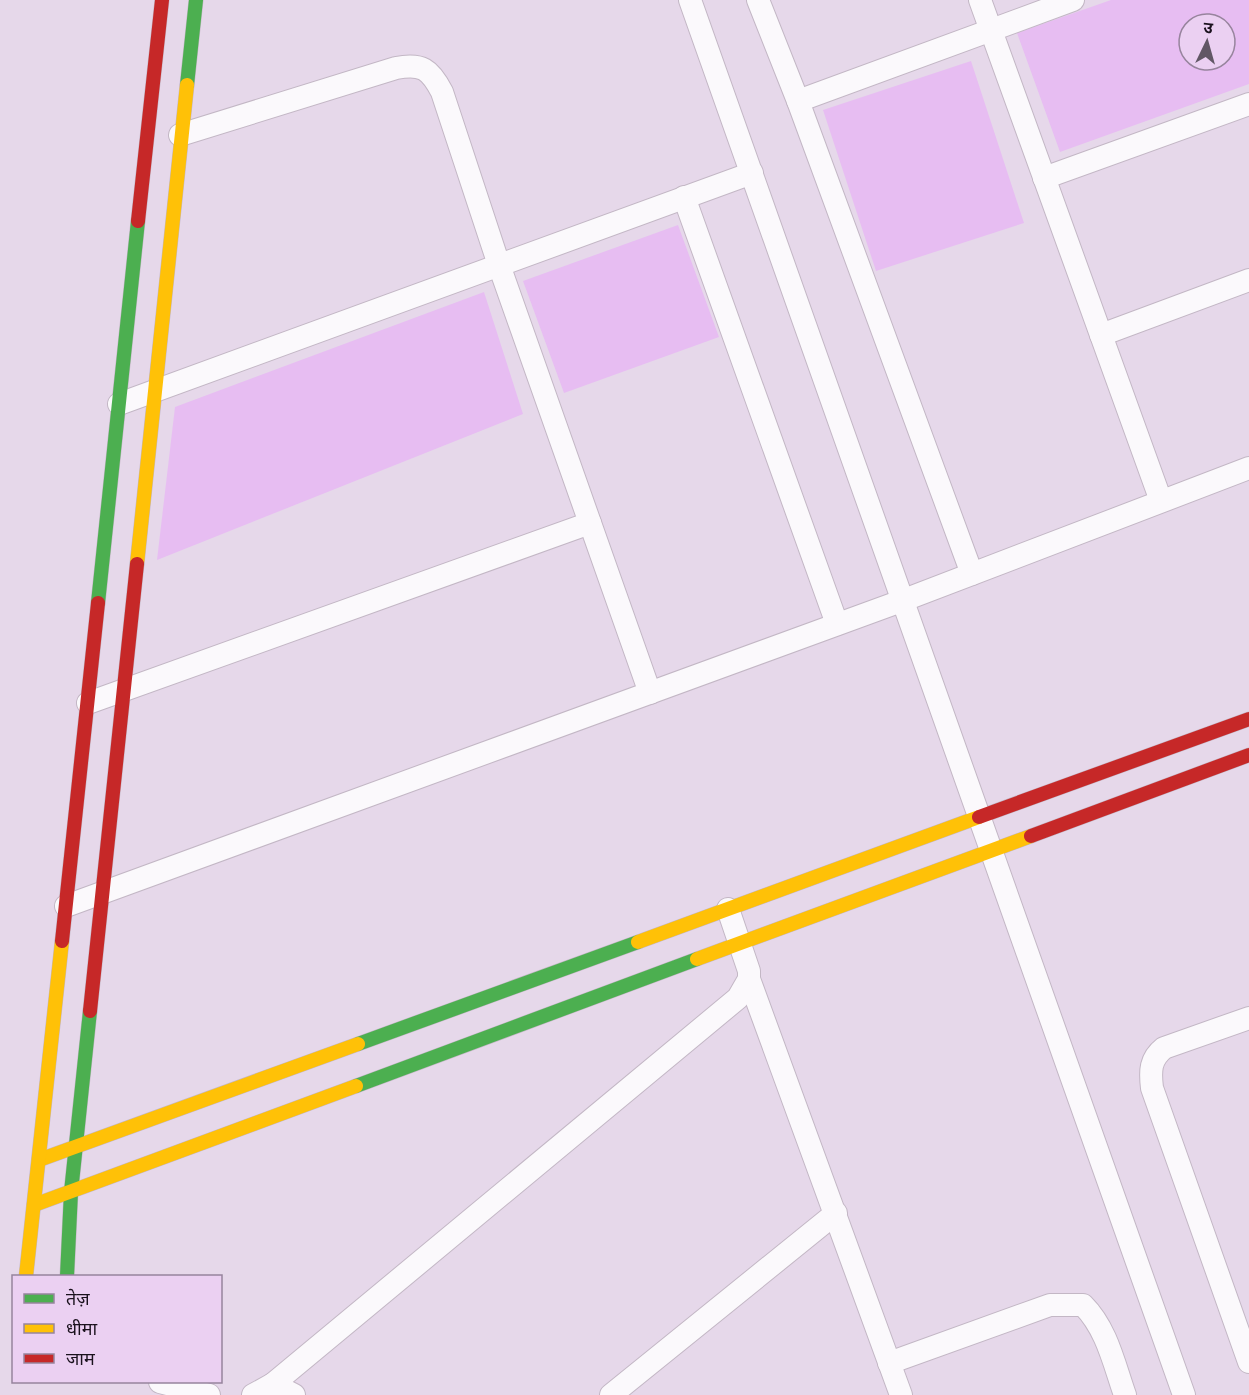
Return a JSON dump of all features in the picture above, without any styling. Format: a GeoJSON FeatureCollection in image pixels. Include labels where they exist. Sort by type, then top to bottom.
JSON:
{"type":"FeatureCollection","features":[{"type":"Feature","properties":{"kind":"street"},"geometry":{"type":"LineString","coordinates":[[26,1275],[162,0]]}},
{"type":"Feature","properties":{"kind":"street"},"geometry":{"type":"LineString","coordinates":[[68,1275],[71,1192],[153,391],[196,0]]}},
{"type":"Feature","properties":{"kind":"street"},"geometry":{"type":"LineString","coordinates":[[690,0],[993,850],[1184,1395]]}},
{"type":"Feature","properties":{"kind":"street"},"geometry":{"type":"LineString","coordinates":[[758,0],[798,100],[972,574]]}},
{"type":"Feature","properties":{"kind":"street"},"geometry":{"type":"LineString","coordinates":[[980,0],[1161,501]]}},
{"type":"Feature","properties":{"kind":"street"},"geometry":{"type":"LineString","coordinates":[[798,100],[1073,0]]}},
{"type":"Feature","properties":{"kind":"street"},"geometry":{"type":"LineString","coordinates":[[180,135],[396,68],[413,65],[424,67],[433,75],[441,92],[499,265],[650,693]]}},
{"type":"Feature","properties":{"kind":"street"},"geometry":{"type":"LineString","coordinates":[[1044,178],[1249,104]]}},
{"type":"Feature","properties":{"kind":"street"},"geometry":{"type":"LineString","coordinates":[[119,404],[752,173]]}},
{"type":"Feature","properties":{"kind":"street"},"geometry":{"type":"LineString","coordinates":[[684,198],[837,624]]}},
{"type":"Feature","properties":{"kind":"street"},"geometry":{"type":"LineString","coordinates":[[1101,335],[1249,280]]}},
{"type":"Feature","properties":{"kind":"street"},"geometry":{"type":"LineString","coordinates":[[66,906],[904,600],[1249,468]]}},
{"type":"Feature","properties":{"kind":"street"},"geometry":{"type":"LineString","coordinates":[[88,703],[590,524]]}},
{"type":"Feature","properties":{"kind":"street"},"geometry":{"type":"LineString","coordinates":[[39,1160],[1249,719]]}},
{"type":"Feature","properties":{"kind":"street"},"geometry":{"type":"LineString","coordinates":[[34,1205],[1249,755]]}},
{"type":"Feature","properties":{"kind":"street"},"geometry":{"type":"LineString","coordinates":[[728,909],[749,979],[901,1395]]}},
{"type":"Feature","properties":{"kind":"street"},"geometry":{"type":"LineString","coordinates":[[253,1395],[273,1384],[738,998],[749,979]]}},
{"type":"Feature","properties":{"kind":"street"},"geometry":{"type":"LineString","coordinates":[[1249,1018],[1164,1048],[1156,1054],[1151,1064],[1151,1075],[1152,1088],[1249,1362]]}},
{"type":"Feature","properties":{"kind":"street"},"geometry":{"type":"LineString","coordinates":[[611,1395],[836,1214]]}},
{"type":"Feature","properties":{"kind":"street"},"geometry":{"type":"LineString","coordinates":[[889,1363],[1050,1305],[1083,1305],[1096,1317],[1104,1333],[1125,1395]]}},
{"type":"Feature","properties":{"kind":"street"},"geometry":{"type":"LineString","coordinates":[[164,1383],[209,1395]]}},
{"type":"Feature","properties":{"kind":"street"},"geometry":{"type":"LineString","coordinates":[[273,1384],[294,1395]]}},
{"type":"Feature","properties":{"kind":"shaded area"},"geometry":{"type":"Polygon","coordinates":[[[1111,0],[1249,0],[1249,84],[1060,152],[1017,33],[1111,0]]]}},
{"type":"Feature","properties":{"kind":"shaded area"},"geometry":{"type":"Polygon","coordinates":[[[971,61],[1024,223],[876,271],[823,110],[971,61]]]}},
{"type":"Feature","properties":{"kind":"shaded area"},"geometry":{"type":"Polygon","coordinates":[[[678,225],[719,337],[564,393],[523,281],[678,225]]]}},
{"type":"Feature","properties":{"kind":"shaded area"},"geometry":{"type":"Polygon","coordinates":[[[484,292],[523,414],[157,560],[175,407],[484,292]]]}},
{"type":"Feature","properties":{"kind":"traffic: fast"},"geometry":{"type":"LineString","coordinates":[[187,85],[196,0]]}},
{"type":"Feature","properties":{"kind":"traffic: fast"},"geometry":{"type":"LineString","coordinates":[[98,603],[138,221]]}},
{"type":"Feature","properties":{"kind":"traffic: fast"},"geometry":{"type":"LineString","coordinates":[[358,1044],[638,942]]}},
{"type":"Feature","properties":{"kind":"traffic: fast"},"geometry":{"type":"LineString","coordinates":[[356,1086],[697,959]]}},
{"type":"Feature","properties":{"kind":"traffic: fast"},"geometry":{"type":"LineString","coordinates":[[67,1275],[71,1192],[90,1011]]}},
{"type":"Feature","properties":{"kind":"traffic: slow"},"geometry":{"type":"LineString","coordinates":[[137,564],[187,85]]}},
{"type":"Feature","properties":{"kind":"traffic: slow"},"geometry":{"type":"LineString","coordinates":[[638,942],[979,817]]}},
{"type":"Feature","properties":{"kind":"traffic: slow"},"geometry":{"type":"LineString","coordinates":[[697,959],[1031,836]]}},
{"type":"Feature","properties":{"kind":"traffic: slow"},"geometry":{"type":"LineString","coordinates":[[26,1275],[62,941]]}},
{"type":"Feature","properties":{"kind":"traffic: slow"},"geometry":{"type":"LineString","coordinates":[[39,1160],[358,1044]]}},
{"type":"Feature","properties":{"kind":"traffic: slow"},"geometry":{"type":"LineString","coordinates":[[34,1205],[356,1086]]}},
{"type":"Feature","properties":{"kind":"traffic: jam"},"geometry":{"type":"LineString","coordinates":[[138,221],[162,0]]}},
{"type":"Feature","properties":{"kind":"traffic: jam"},"geometry":{"type":"LineString","coordinates":[[90,1011],[137,564]]}},
{"type":"Feature","properties":{"kind":"traffic: jam"},"geometry":{"type":"LineString","coordinates":[[62,941],[98,603]]}},
{"type":"Feature","properties":{"kind":"traffic: jam"},"geometry":{"type":"LineString","coordinates":[[979,817],[1249,719]]}},
{"type":"Feature","properties":{"kind":"traffic: jam"},"geometry":{"type":"LineString","coordinates":[[1031,836],[1249,755]]}}]}
